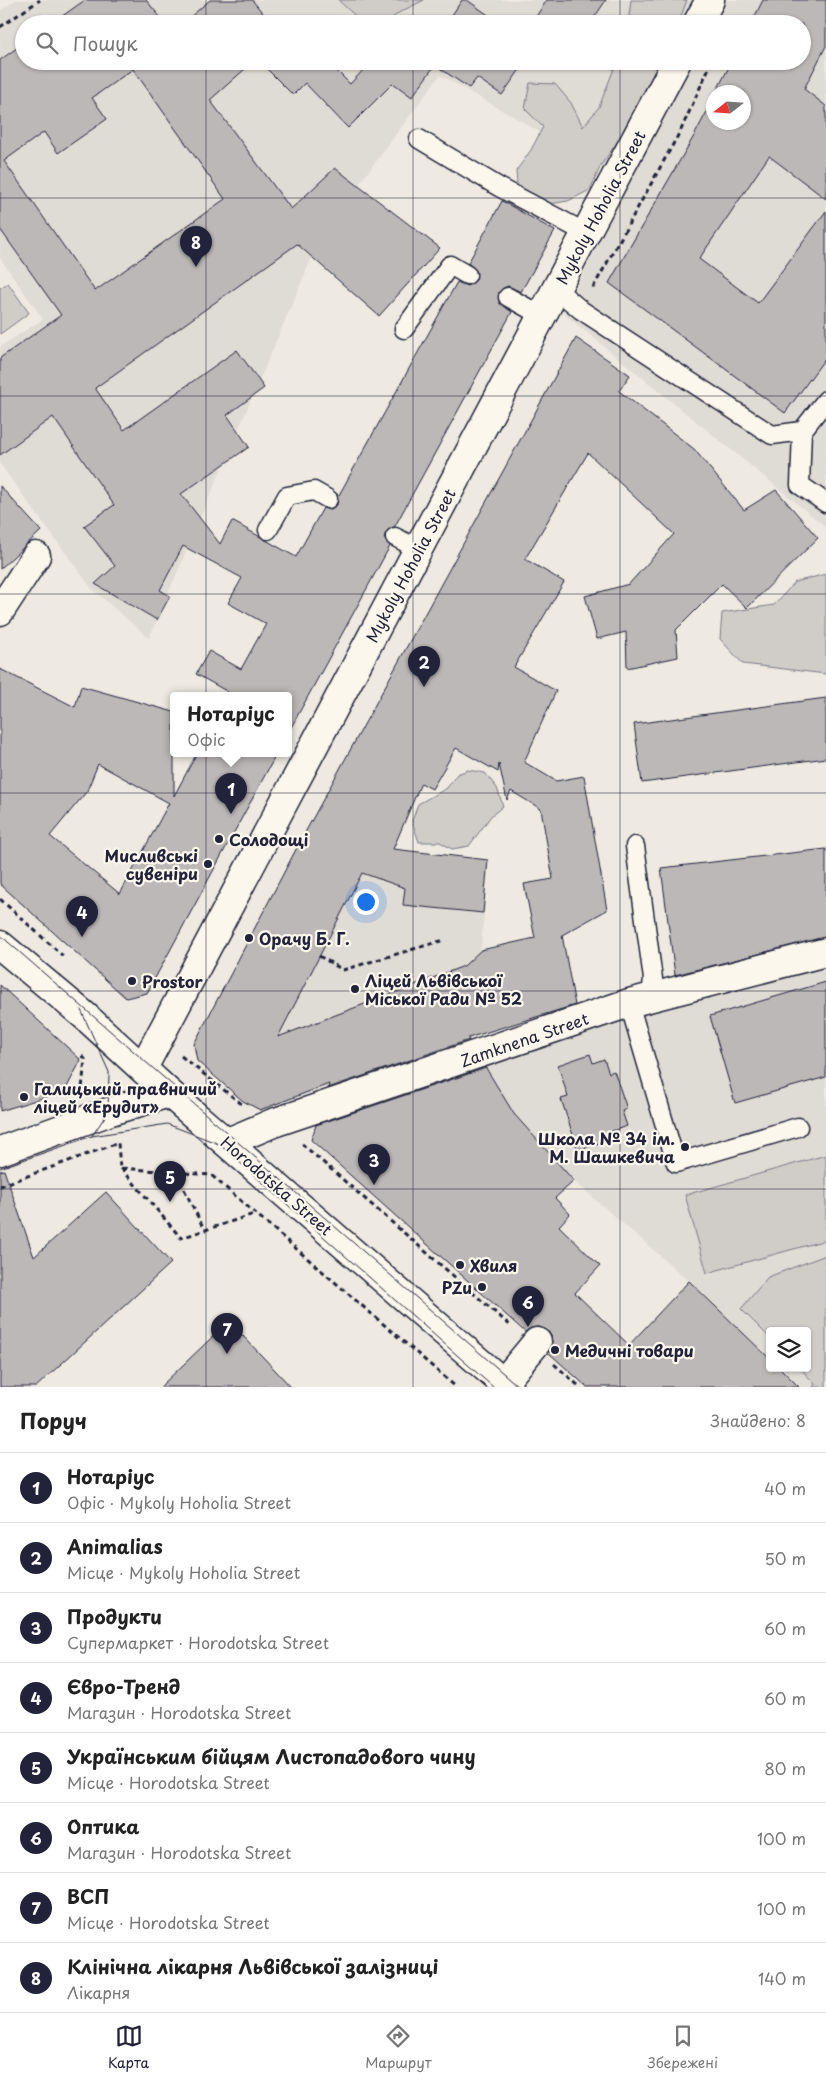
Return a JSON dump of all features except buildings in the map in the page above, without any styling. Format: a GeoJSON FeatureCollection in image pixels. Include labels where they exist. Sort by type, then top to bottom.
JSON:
{"type":"FeatureCollection","features":[{"type":"Feature","properties":{"kind":"street"},"geometry":{"type":"LineString","coordinates":[[702,15],[710,0]]}},
{"type":"Feature","properties":{"kind":"street","name":"Mykoly Hoholia Street"},"geometry":{"type":"LineString","coordinates":[[143,1068],[672,70]]}},
{"type":"Feature","properties":{"kind":"street"},"geometry":{"type":"LineString","coordinates":[[0,611],[36,556]]}},
{"type":"Feature","properties":{"kind":"street","name":"Horodotska Street"},"geometry":{"type":"LineString","coordinates":[[0,945],[84,1016],[169,1093],[228,1142],[505,1385]]}},
{"type":"Feature","properties":{"kind":"street","name":"Zamknena Street"},"geometry":{"type":"LineString","coordinates":[[228,1142],[274,1123],[629,1003],[826,952]]}},
{"type":"Feature","properties":{"kind":"street"},"geometry":{"type":"LineString","coordinates":[[0,1151],[108,1112],[169,1093]]}},
{"type":"Feature","properties":{"kind":"street"},"geometry":{"type":"LineString","coordinates":[[505,1385],[544,1352]]}},
{"type":"Feature","properties":{"kind":"lane"},"geometry":{"type":"LineString","coordinates":[[419,139],[499,187],[586,233]]}},
{"type":"Feature","properties":{"kind":"lane"},"geometry":{"type":"LineString","coordinates":[[404,329],[450,265],[467,275]]}},
{"type":"Feature","properties":{"kind":"lane"},"geometry":{"type":"LineString","coordinates":[[556,289],[581,310],[772,436],[802,431]]}},
{"type":"Feature","properties":{"kind":"lane"},"geometry":{"type":"LineString","coordinates":[[508,297],[542,316]]}},
{"type":"Feature","properties":{"kind":"lane"},"geometry":{"type":"LineString","coordinates":[[826,400],[802,431],[800,485],[826,503]]}},
{"type":"Feature","properties":{"kind":"lane"},"geometry":{"type":"LineString","coordinates":[[268,530],[287,496],[314,491],[328,499]]}},
{"type":"Feature","properties":{"kind":"lane"},"geometry":{"type":"LineString","coordinates":[[395,537],[418,549]]}},
{"type":"Feature","properties":{"kind":"lane"},"geometry":{"type":"LineString","coordinates":[[635,846],[653,979],[652,987],[656,996]]}},
{"type":"Feature","properties":{"kind":"lane"},"geometry":{"type":"LineString","coordinates":[[629,1003],[676,1163],[798,1127]]}},
{"type":"Feature","properties":{"kind":"path"},"geometry":{"type":"LineString","coordinates":[[19,15],[40,0]]}},
{"type":"Feature","properties":{"kind":"path"},"geometry":{"type":"LineString","coordinates":[[0,28],[15,18]]}},
{"type":"Feature","properties":{"kind":"path"},"geometry":{"type":"LineString","coordinates":[[581,310],[681,130],[708,70]]}},
{"type":"Feature","properties":{"kind":"path"},"geometry":{"type":"LineString","coordinates":[[319,956],[342,970],[444,940]]}},
{"type":"Feature","properties":{"kind":"path"},"geometry":{"type":"LineString","coordinates":[[78,1052],[85,1059],[82,1090]]}},
{"type":"Feature","properties":{"kind":"path"},"geometry":{"type":"LineString","coordinates":[[177,1052],[251,1111]]}},
{"type":"Feature","properties":{"kind":"path"},"geometry":{"type":"LineString","coordinates":[[299,1142],[514,1329]]}},
{"type":"Feature","properties":{"kind":"path"},"geometry":{"type":"LineString","coordinates":[[0,1186],[118,1143],[120,1168],[181,1238],[254,1214]]}},
{"type":"Feature","properties":{"kind":"path"},"geometry":{"type":"LineString","coordinates":[[120,1168],[211,1175],[456,1387]]}},
{"type":"Feature","properties":{"kind":"path"},"geometry":{"type":"LineString","coordinates":[[175,1172],[204,1229]]}},
{"type":"Feature","properties":{"kind":"path"},"geometry":{"type":"LineString","coordinates":[[544,1352],[580,1387]]}},
{"type":"Feature","properties":{"kind":"shaded area"},"geometry":{"type":"Polygon","coordinates":[[[16,0],[702,0],[694,15],[15,15],[15,70],[665,70],[612,173],[440,75],[322,234],[149,638],[92,589],[0,464],[0,347],[43,319],[0,258],[0,11],[16,0]]]}},
{"type":"Feature","properties":{"kind":"shaded area"},"geometry":{"type":"Polygon","coordinates":[[[338,0],[424,0],[396,15],[354,15],[338,0]]]}},
{"type":"Feature","properties":{"kind":"shaded area"},"geometry":{"type":"Polygon","coordinates":[[[631,0],[687,0],[681,15],[629,15],[631,0]]]}},
{"type":"Feature","properties":{"kind":"shaded area"},"geometry":{"type":"Polygon","coordinates":[[[724,0],[826,0],[826,527],[563,313],[687,70],[811,70],[811,15],[716,15],[724,0]]]}},
{"type":"Feature","properties":{"kind":"shaded area"},"geometry":{"type":"Polygon","coordinates":[[[613,70],[657,70],[630,124],[601,165],[590,190],[568,201],[543,205],[518,197],[516,171],[531,150],[543,127],[525,109],[530,83],[555,84],[571,103],[583,127],[599,107],[613,70]]]}},
{"type":"Feature","properties":{"kind":"shaded area"},"geometry":{"type":"Polygon","coordinates":[[[8,283],[29,313],[0,334],[0,288],[8,283]]]}},
{"type":"Feature","properties":{"kind":"shaded area"},"geometry":{"type":"Polygon","coordinates":[[[826,574],[826,674],[743,664],[720,639],[722,613],[774,605],[795,582],[826,574]]]}},
{"type":"Feature","properties":{"kind":"shaded area"},"geometry":{"type":"Polygon","coordinates":[[[468,770],[485,773],[497,788],[503,806],[491,816],[469,846],[452,849],[440,842],[419,842],[412,821],[418,804],[447,788],[457,774],[468,770]]]}},
{"type":"Feature","properties":{"kind":"shaded area","name":"Ліцей Львівської Міської Ради № 52"},"geometry":{"type":"Polygon","coordinates":[[[302,838],[388,861],[409,851],[488,860],[481,950],[497,1029],[260,1110],[242,1099],[197,1061],[194,1044],[302,838]]]}},
{"type":"Feature","properties":{"kind":"shaded area","name":"Школа № 34 ім. М. Шашкевича"},"geometry":{"type":"Polygon","coordinates":[[[826,955],[826,1387],[799,1387],[784,1372],[811,1372],[811,1327],[766,1327],[766,1355],[689,1281],[574,1181],[514,1114],[481,1058],[826,955]]]}},
{"type":"Feature","properties":{"kind":"shaded area"},"geometry":{"type":"Polygon","coordinates":[[[826,1155],[826,1240],[707,1273],[685,1195],[826,1155]]]}},
{"type":"Feature","properties":{"kind":"shaded area"},"geometry":{"type":"Polygon","coordinates":[[[826,1255],[826,1387],[813,1387],[815,1384],[804,1372],[811,1372],[811,1327],[766,1327],[766,1334],[741,1309],[768,1277],[826,1255]]]}},
{"type":"Feature","properties":{"kind":"tram line"},"geometry":{"type":"LineString","coordinates":[[0,935],[519,1387]]}},
{"type":"Feature","properties":{"kind":"tram line"},"geometry":{"type":"LineString","coordinates":[[81,1010],[109,1072],[108,1112],[92,1136]]}},
{"type":"Feature","properties":{"kind":"tram line"},"geometry":{"type":"LineString","coordinates":[[0,1168],[92,1136],[167,1124],[219,1144],[493,1387]]}},
{"type":"Feature","properties":{"kind":"place","name":"Клінічна лікарня Львівської залізниці"},"geometry":{"type":"Point","coordinates":[196,267]}},
{"type":"Feature","properties":{"kind":"place","name":"Animalias"},"geometry":{"type":"Point","coordinates":[424,687]}},
{"type":"Feature","properties":{"kind":"place","name":"Нотаріус"},"geometry":{"type":"Point","coordinates":[231,814]}},
{"type":"Feature","properties":{"kind":"place","name":"Солодощі"},"geometry":{"type":"Point","coordinates":[219,839]}},
{"type":"Feature","properties":{"kind":"place","name":"Мисливські сувеніри"},"geometry":{"type":"Point","coordinates":[208,864]}},
{"type":"Feature","properties":{"kind":"place","name":"Євро-Тренд"},"geometry":{"type":"Point","coordinates":[82,937]}},
{"type":"Feature","properties":{"kind":"place","name":"Орачу Б. Г."},"geometry":{"type":"Point","coordinates":[249,938]}},
{"type":"Feature","properties":{"kind":"place","name":"Prostor"},"geometry":{"type":"Point","coordinates":[132,981]}},
{"type":"Feature","properties":{"kind":"place","name":"Ліцей Львівської Міської Ради № 52"},"geometry":{"type":"Point","coordinates":[355,989]}},
{"type":"Feature","properties":{"kind":"place","name":"Галицький правничий ліцей «Ерудит»"},"geometry":{"type":"Point","coordinates":[24,1097]}},
{"type":"Feature","properties":{"kind":"place","name":"Школа № 34 ім. М. Шашкевича"},"geometry":{"type":"Point","coordinates":[685,1147]}},
{"type":"Feature","properties":{"kind":"place","name":"Продукти"},"geometry":{"type":"Point","coordinates":[374,1185]}},
{"type":"Feature","properties":{"kind":"place","name":"Українським бійцям Листопадового чину"},"geometry":{"type":"Point","coordinates":[170,1202]}},
{"type":"Feature","properties":{"kind":"place","name":"Хвиля"},"geometry":{"type":"Point","coordinates":[460,1265]}},
{"type":"Feature","properties":{"kind":"place","name":"PZu"},"geometry":{"type":"Point","coordinates":[482,1287]}},
{"type":"Feature","properties":{"kind":"place","name":"Оптика"},"geometry":{"type":"Point","coordinates":[528,1327]}},
{"type":"Feature","properties":{"kind":"place","name":"Медичні товари"},"geometry":{"type":"Point","coordinates":[555,1350]}},
{"type":"Feature","properties":{"kind":"place","name":"ВСП"},"geometry":{"type":"Point","coordinates":[227,1354]}}]}
